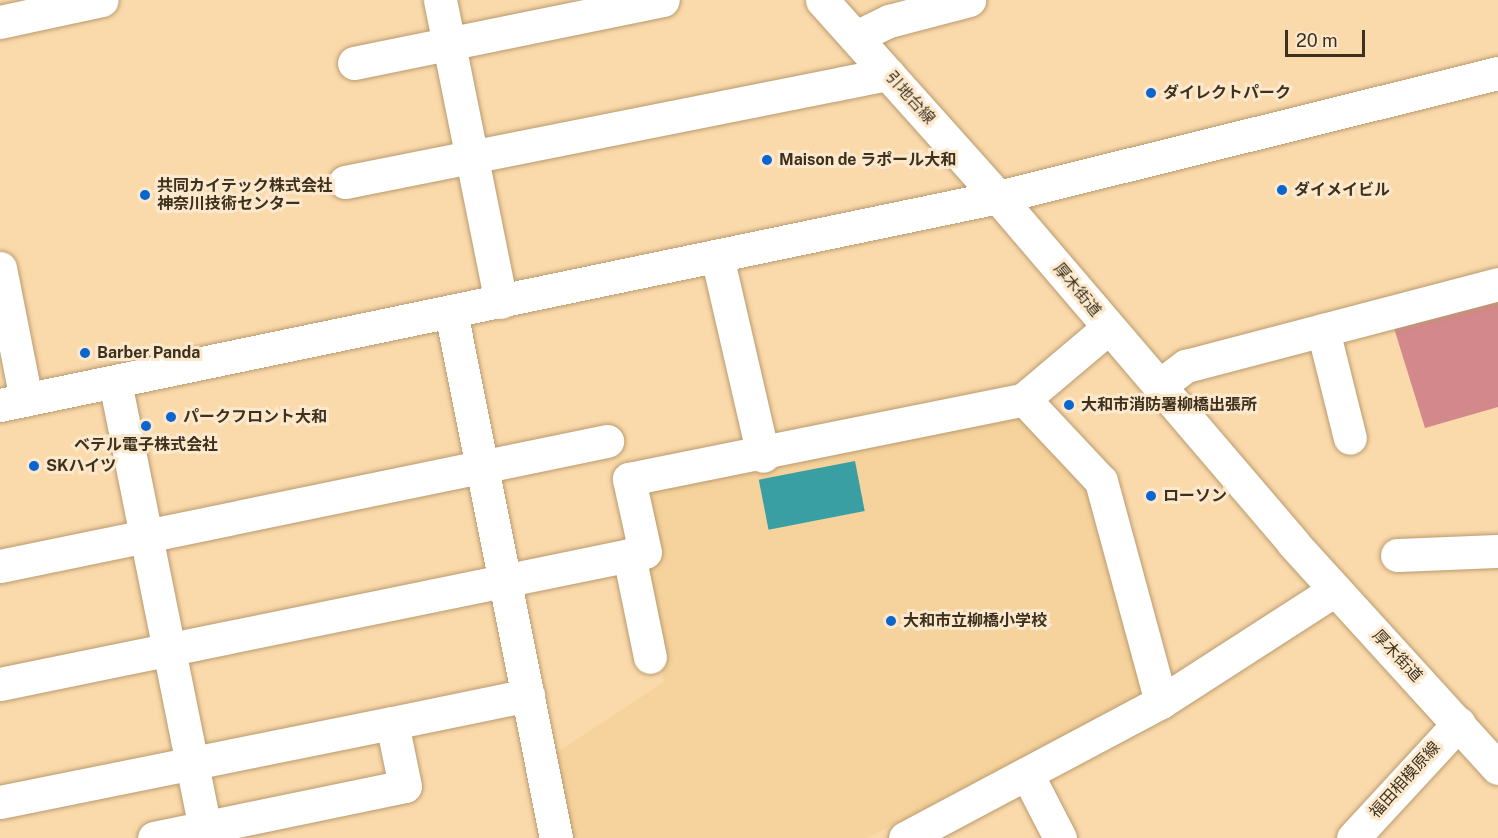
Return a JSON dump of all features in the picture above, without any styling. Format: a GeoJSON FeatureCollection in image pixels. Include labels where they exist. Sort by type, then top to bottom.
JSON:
{"type":"FeatureCollection","features":[{"type":"Feature","properties":{"kind":"street"},"geometry":{"type":"LineString","coordinates":[[0,22],[102,0]]}},
{"type":"Feature","properties":{"kind":"street"},"geometry":{"type":"LineString","coordinates":[[440,0],[501,302]]}},
{"type":"Feature","properties":{"kind":"street"},"geometry":{"type":"LineString","coordinates":[[354,63],[663,0]]}},
{"type":"Feature","properties":{"kind":"street","name":"引地台線"},"geometry":{"type":"LineString","coordinates":[[822,0],[998,197]]}},
{"type":"Feature","properties":{"kind":"street"},"geometry":{"type":"LineString","coordinates":[[856,37],[881,23],[969,0]]}},
{"type":"Feature","properties":{"kind":"street"},"geometry":{"type":"LineString","coordinates":[[0,268],[13,402],[998,197],[1498,73]]}},
{"type":"Feature","properties":{"kind":"street"},"geometry":{"type":"LineString","coordinates":[[345,182],[888,74]]}},
{"type":"Feature","properties":{"kind":"street","name":"厚木街道"},"geometry":{"type":"LineString","coordinates":[[998,197],[1335,590],[1498,768]]}},
{"type":"Feature","properties":{"kind":"street"},"geometry":{"type":"LineString","coordinates":[[717,256],[763,456]]}},
{"type":"Feature","properties":{"kind":"street"},"geometry":{"type":"LineString","coordinates":[[1159,386],[1186,366],[1498,284]]}},
{"type":"Feature","properties":{"kind":"street"},"geometry":{"type":"LineString","coordinates":[[451,312],[556,838]]}},
{"type":"Feature","properties":{"kind":"street"},"geometry":{"type":"LineString","coordinates":[[0,684],[645,552],[629,479],[763,456],[1024,399],[1108,328]]}},
{"type":"Feature","properties":{"kind":"street"},"geometry":{"type":"LineString","coordinates":[[1323,330],[1350,438]]}},
{"type":"Feature","properties":{"kind":"street"},"geometry":{"type":"LineString","coordinates":[[115,382],[206,833]]}},
{"type":"Feature","properties":{"kind":"street"},"geometry":{"type":"LineString","coordinates":[[1024,399],[1101,481],[1161,702]]}},
{"type":"Feature","properties":{"kind":"street"},"geometry":{"type":"LineString","coordinates":[[0,566],[607,441]]}},
{"type":"Feature","properties":{"kind":"street"},"geometry":{"type":"LineString","coordinates":[[1397,555],[1498,551]]}},
{"type":"Feature","properties":{"kind":"street"},"geometry":{"type":"LineString","coordinates":[[629,555],[650,657]]}},
{"type":"Feature","properties":{"kind":"street"},"geometry":{"type":"LineString","coordinates":[[905,838],[1161,702],[1335,590]]}},
{"type":"Feature","properties":{"kind":"street"},"geometry":{"type":"LineString","coordinates":[[0,802],[528,695]]}},
{"type":"Feature","properties":{"kind":"street"},"geometry":{"type":"LineString","coordinates":[[154,838],[206,833],[405,786],[392,723]]}},
{"type":"Feature","properties":{"kind":"street","name":"福田相模原線"},"geometry":{"type":"LineString","coordinates":[[1353,838],[1459,723]]}},
{"type":"Feature","properties":{"kind":"street"},"geometry":{"type":"LineString","coordinates":[[1027,774],[1060,838]]}},
{"type":"Feature","properties":{"kind":"shaded area"},"geometry":{"type":"Polygon","coordinates":[[[1498,295],[1498,407],[1425,428],[1393,325],[1498,295]]]}},
{"type":"Feature","properties":{"kind":"shaded area","name":"大和市立柳橋小学校"},"geometry":{"type":"Polygon","coordinates":[[[1020,412],[1079,469],[1102,512],[1144,694],[867,838],[572,838],[556,753],[664,682],[639,560],[645,486],[1020,412]]]}},
{"type":"Feature","properties":{"kind":"water"},"geometry":{"type":"Polygon","coordinates":[[[855,461],[865,511],[769,530],[759,480],[855,461]]]}},
{"type":"Feature","properties":{"kind":"place","name":"ダイレクトパーク"},"geometry":{"type":"Point","coordinates":[1151,93]}},
{"type":"Feature","properties":{"kind":"place","name":"Maison de ラポール大和"},"geometry":{"type":"Point","coordinates":[767,160]}},
{"type":"Feature","properties":{"kind":"place","name":"ダイメイビル"},"geometry":{"type":"Point","coordinates":[1282,190]}},
{"type":"Feature","properties":{"kind":"place","name":"共同カイテック株式会社 神奈川技術センター"},"geometry":{"type":"Point","coordinates":[145,195]}},
{"type":"Feature","properties":{"kind":"place","name":"Barber Panda"},"geometry":{"type":"Point","coordinates":[85,353]}},
{"type":"Feature","properties":{"kind":"place","name":"大和市消防署柳橋出張所"},"geometry":{"type":"Point","coordinates":[1069,405]}},
{"type":"Feature","properties":{"kind":"place","name":"パークフロント大和"},"geometry":{"type":"Point","coordinates":[171,417]}},
{"type":"Feature","properties":{"kind":"place","name":"ベテル電子株式会社"},"geometry":{"type":"Point","coordinates":[146,426]}},
{"type":"Feature","properties":{"kind":"place","name":"SKハイツ"},"geometry":{"type":"Point","coordinates":[34,466]}},
{"type":"Feature","properties":{"kind":"place","name":"ローソン"},"geometry":{"type":"Point","coordinates":[1151,496]}},
{"type":"Feature","properties":{"kind":"place","name":"大和市立柳橋小学校"},"geometry":{"type":"Point","coordinates":[891,621]}}]}
